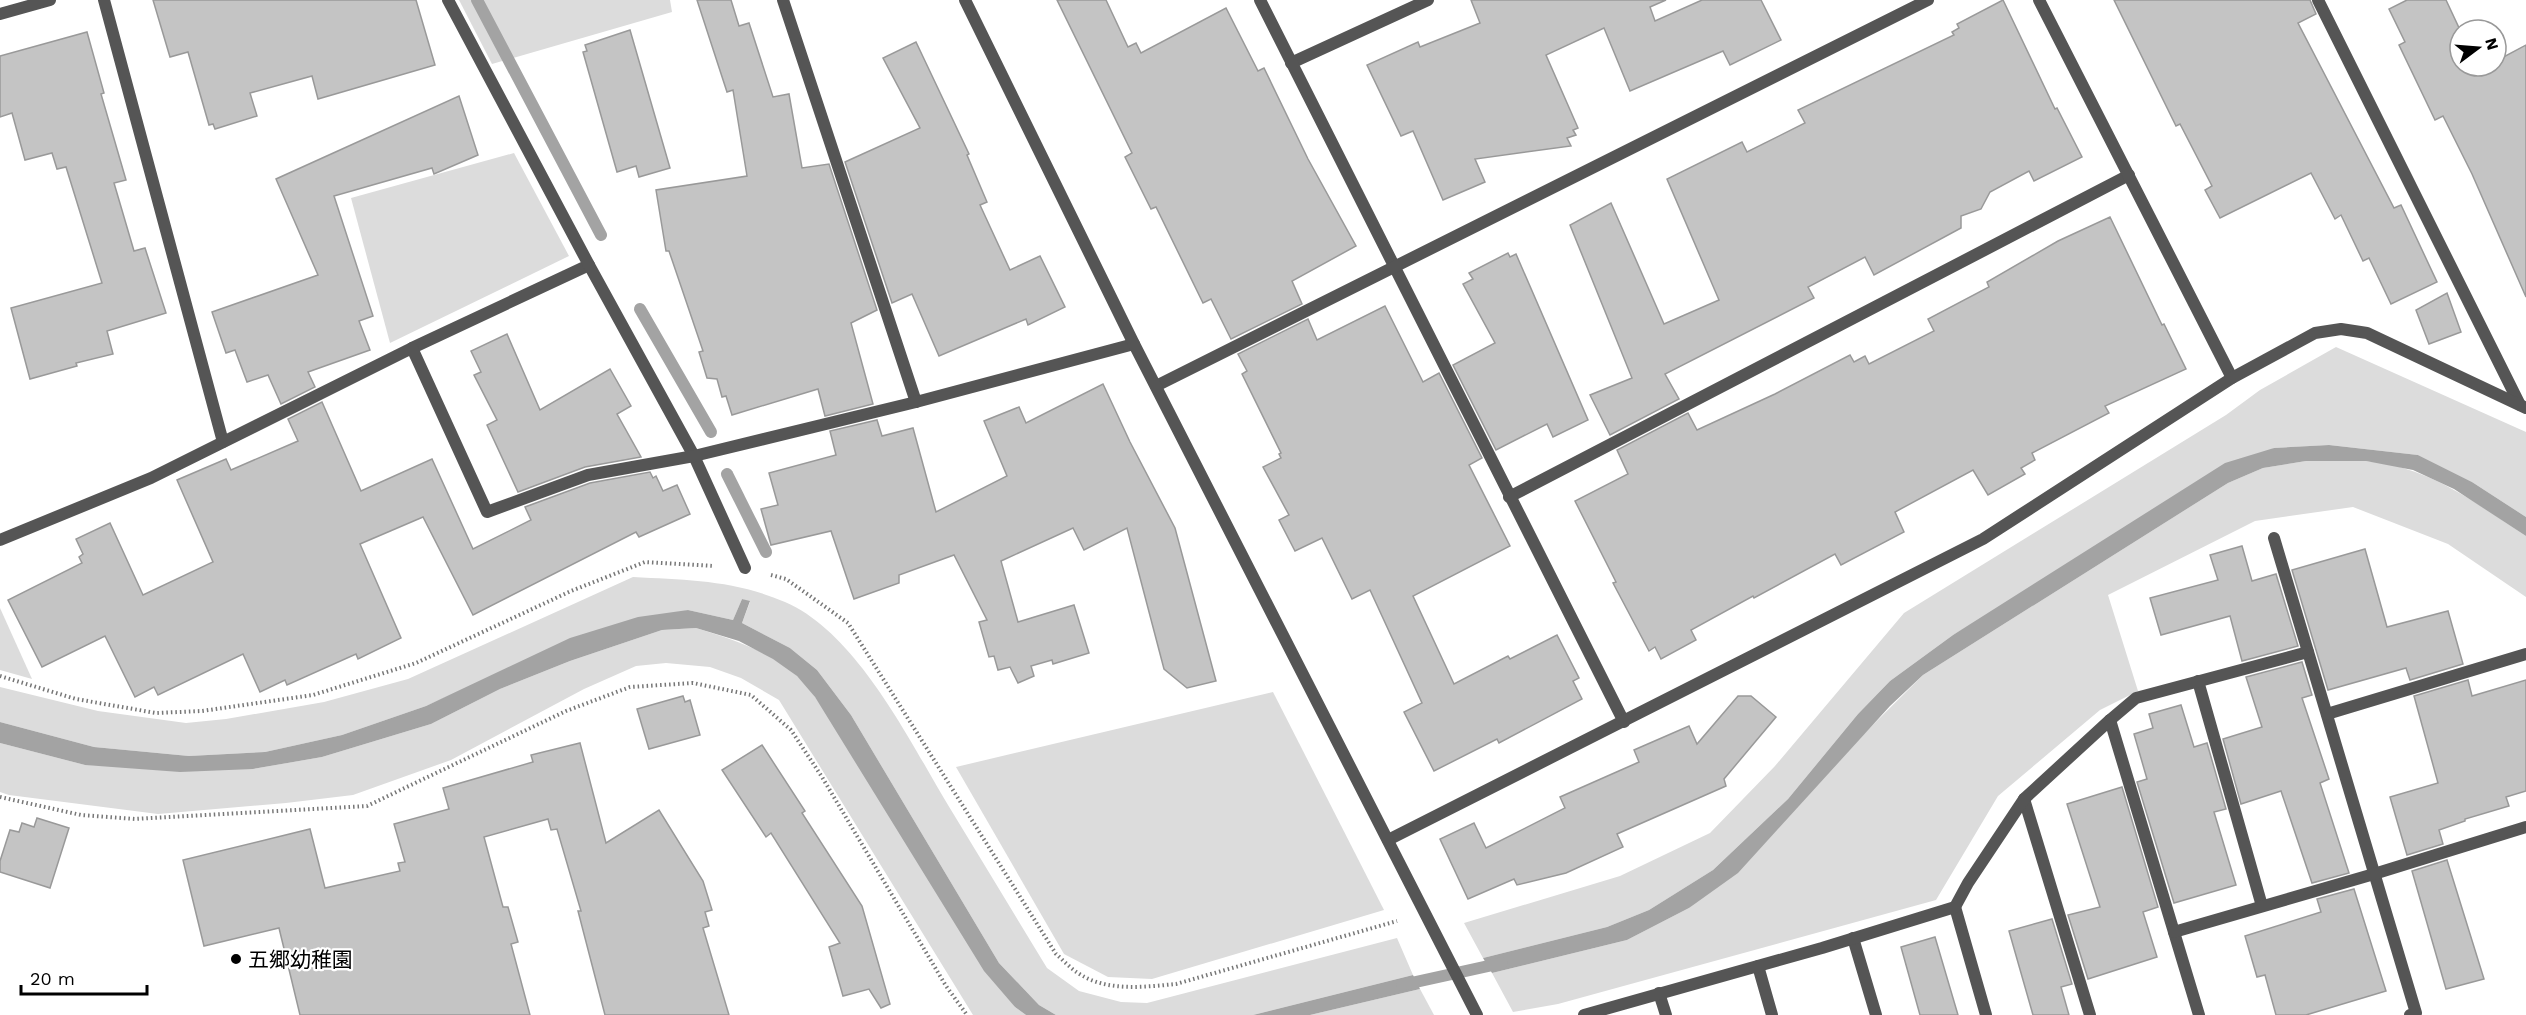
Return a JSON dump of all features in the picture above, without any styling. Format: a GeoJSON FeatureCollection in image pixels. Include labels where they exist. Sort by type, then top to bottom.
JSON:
{"type":"FeatureCollection","features":[{"type":"Feature","properties":{"kind":"street"},"geometry":{"type":"LineString","coordinates":[[0,14],[50,0]]}},
{"type":"Feature","properties":{"kind":"street"},"geometry":{"type":"LineString","coordinates":[[104,0],[223,442]]}},
{"type":"Feature","properties":{"kind":"street"},"geometry":{"type":"LineString","coordinates":[[448,0],[589,266],[694,456],[745,568]]}},
{"type":"Feature","properties":{"kind":"street"},"geometry":{"type":"LineString","coordinates":[[783,0],[916,402]]}},
{"type":"Feature","properties":{"kind":"street"},"geometry":{"type":"LineString","coordinates":[[965,0],[1134,344],[1477,1015]]}},
{"type":"Feature","properties":{"kind":"street"},"geometry":{"type":"LineString","coordinates":[[1260,0],[1624,722]]}},
{"type":"Feature","properties":{"kind":"street"},"geometry":{"type":"LineString","coordinates":[[1292,63],[1428,0]]}},
{"type":"Feature","properties":{"kind":"street"},"geometry":{"type":"LineString","coordinates":[[1156,386],[1928,0]]}},
{"type":"Feature","properties":{"kind":"street"},"geometry":{"type":"LineString","coordinates":[[2039,0],[2232,378]]}},
{"type":"Feature","properties":{"kind":"street"},"geometry":{"type":"LineString","coordinates":[[2318,0],[2523,407]]}},
{"type":"Feature","properties":{"kind":"street"},"geometry":{"type":"LineString","coordinates":[[1509,497],[2129,175]]}},
{"type":"Feature","properties":{"kind":"street"},"geometry":{"type":"LineString","coordinates":[[0,540],[151,478],[412,348],[589,266]]}},
{"type":"Feature","properties":{"kind":"street"},"geometry":{"type":"LineString","coordinates":[[1388,840],[1983,539],[2232,378],[2315,333],[2341,329],[2367,333],[2523,407]]}},
{"type":"Feature","properties":{"kind":"street"},"geometry":{"type":"LineString","coordinates":[[412,348],[487,512],[588,475],[694,456],[916,402],[1134,344]]}},
{"type":"Feature","properties":{"kind":"street"},"geometry":{"type":"LineString","coordinates":[[2274,538],[2416,1013],[2410,1015]]}},
{"type":"Feature","properties":{"kind":"street"},"geometry":{"type":"LineString","coordinates":[[1986,1015],[1955,908],[1968,883],[2024,799],[2136,698],[2308,652]]}},
{"type":"Feature","properties":{"kind":"street"},"geometry":{"type":"LineString","coordinates":[[2327,714],[2526,654]]}},
{"type":"Feature","properties":{"kind":"street"},"geometry":{"type":"LineString","coordinates":[[2198,681],[2262,906]]}},
{"type":"Feature","properties":{"kind":"street"},"geometry":{"type":"LineString","coordinates":[[2110,720],[2199,1015]]}},
{"type":"Feature","properties":{"kind":"street"},"geometry":{"type":"LineString","coordinates":[[2024,799],[2090,1015]]}},
{"type":"Feature","properties":{"kind":"street"},"geometry":{"type":"LineString","coordinates":[[2174,932],[2526,827]]}},
{"type":"Feature","properties":{"kind":"street"},"geometry":{"type":"LineString","coordinates":[[1584,1015],[1955,908]]}},
{"type":"Feature","properties":{"kind":"street"},"geometry":{"type":"LineString","coordinates":[[1853,938],[1876,1015]]}},
{"type":"Feature","properties":{"kind":"street"},"geometry":{"type":"LineString","coordinates":[[1758,966],[1772,1015]]}},
{"type":"Feature","properties":{"kind":"street"},"geometry":{"type":"LineString","coordinates":[[1659,993],[1666,1015]]}},
{"type":"Feature","properties":{"kind":"path"},"geometry":{"type":"LineString","coordinates":[[0,676],[76,699],[156,713],[202,711],[313,695],[416,663],[571,591],[645,562],[745,568],[786,579],[848,623],[1056,954],[1078,974],[1100,984],[1140,988],[1176,984],[1426,912]]}},
{"type":"Feature","properties":{"kind":"path"},"geometry":{"type":"LineString","coordinates":[[0,798],[81,815],[135,819],[367,806],[566,711],[630,687],[693,683],[751,695],[792,730],[946,986],[967,1015]]}},
{"type":"Feature","properties":{"kind":"shaded area"},"geometry":{"type":"Polygon","coordinates":[[[459,0],[670,0],[672,12],[492,64],[459,0]]]}},
{"type":"Feature","properties":{"kind":"shaded area"},"geometry":{"type":"Polygon","coordinates":[[[514,153],[569,256],[390,343],[351,198],[514,153]]]}},
{"type":"Feature","properties":{"kind":"shaded area"},"geometry":{"type":"Polygon","coordinates":[[[2336,347],[2526,432],[2526,517],[2472,482],[2418,455],[2329,445],[2274,448],[1953,635],[1890,681],[1858,714],[1788,799],[1713,870],[1649,910],[1607,927],[1483,958],[1464,923],[1620,876],[1710,833],[1775,766],[1904,613],[2226,415],[2260,390],[2336,347]]]}},
{"type":"Feature","properties":{"kind":"shaded area"},"geometry":{"type":"Polygon","coordinates":[[[2329,445],[2418,455],[2472,482],[2526,517],[2526,536],[2454,489],[2413,470],[2366,461],[2306,461],[2263,468],[2228,483],[1923,675],[1890,706],[1738,873],[1689,908],[1627,940],[1492,973],[1483,958],[1607,927],[1649,910],[1713,870],[1788,799],[1858,714],[1890,681],[1953,635],[2225,463],[2274,448],[2329,445]]]}},
{"type":"Feature","properties":{"kind":"shaded area"},"geometry":{"type":"Polygon","coordinates":[[[2359,460],[2389,464],[2431,478],[2470,499],[2526,536],[2526,597],[2448,544],[2353,507],[2255,521],[2108,595],[2138,691],[2100,710],[1998,796],[1936,900],[1558,1004],[1513,1012],[1492,973],[1627,940],[1689,908],[1923,675],[2228,483],[2263,468],[2306,461],[2359,460]]]}},
{"type":"Feature","properties":{"kind":"shaded area"},"geometry":{"type":"Polygon","coordinates":[[[633,577],[710,582],[747,589],[785,602],[811,617],[835,638],[858,663],[898,720],[1047,968],[1079,991],[1121,1002],[1147,1003],[1397,938],[1413,975],[1253,1015],[1056,1015],[1039,1005],[999,963],[851,715],[817,670],[790,648],[742,623],[750,602],[742,599],[733,620],[688,610],[491,677],[426,706],[342,735],[265,752],[189,756],[94,747],[0,722],[0,687],[98,711],[186,723],[226,719],[324,702],[408,679],[633,577]]]}},
{"type":"Feature","properties":{"kind":"shaded area"},"geometry":{"type":"Polygon","coordinates":[[[742,599],[750,601],[742,623],[790,648],[817,670],[851,715],[999,963],[1039,1005],[1056,1015],[1026,1015],[1015,1007],[984,971],[815,697],[797,676],[773,659],[739,641],[696,628],[662,630],[570,661],[500,689],[431,724],[322,757],[253,769],[180,772],[85,765],[0,743],[0,722],[94,747],[189,756],[265,752],[342,735],[426,706],[570,638],[638,617],[688,610],[733,620],[742,599]]]}},
{"type":"Feature","properties":{"kind":"shaded area"},"geometry":{"type":"Polygon","coordinates":[[[0,608],[32,679],[0,670],[0,608]]]}},
{"type":"Feature","properties":{"kind":"shaded area"},"geometry":{"type":"Polygon","coordinates":[[[696,628],[761,652],[785,666],[806,685],[1015,1007],[1026,1015],[973,1015],[779,700],[741,678],[710,667],[666,663],[636,666],[584,689],[451,760],[353,795],[158,814],[0,792],[0,743],[85,765],[253,769],[322,757],[431,724],[500,689],[570,661],[662,630],[696,628]]]}},
{"type":"Feature","properties":{"kind":"shaded area"},"geometry":{"type":"Polygon","coordinates":[[[1273,692],[1384,910],[1152,979],[1108,977],[1064,954],[956,767],[1273,692]]]}},
{"type":"Feature","properties":{"kind":"shaded area"},"geometry":{"type":"Polygon","coordinates":[[[1413,975],[1420,989],[1310,1015],[1253,1015],[1413,975]]]}},
{"type":"Feature","properties":{"kind":"shaded area"},"geometry":{"type":"Polygon","coordinates":[[[1420,989],[1434,1015],[1310,1015],[1420,989]]]}},
{"type":"Feature","properties":{"kind":"building"},"geometry":{"type":"Polygon","coordinates":[[[153,0],[416,0],[435,65],[318,99],[312,76],[250,93],[257,116],[215,129],[213,124],[209,125],[188,52],[170,57],[153,0]]]}},
{"type":"Feature","properties":{"kind":"building"},"geometry":{"type":"Polygon","coordinates":[[[697,0],[731,0],[739,26],[749,23],[773,97],[789,94],[802,168],[829,164],[877,310],[851,323],[873,404],[825,416],[818,389],[732,415],[726,396],[722,397],[717,379],[707,378],[699,352],[703,351],[669,251],[666,251],[656,190],[747,176],[733,90],[727,92],[697,0]]]}},
{"type":"Feature","properties":{"kind":"building"},"geometry":{"type":"Polygon","coordinates":[[[1057,0],[1106,0],[1128,47],[1136,43],[1141,53],[1226,8],[1258,71],[1264,68],[1308,159],[1356,246],[1292,281],[1302,304],[1231,339],[1211,299],[1203,303],[1156,207],[1151,209],[1125,157],[1132,153],[1057,0]]]}},
{"type":"Feature","properties":{"kind":"building"},"geometry":{"type":"Polygon","coordinates":[[[1471,0],[1666,0],[1650,7],[1655,21],[1702,0],[1761,0],[1781,40],[1730,65],[1723,51],[1630,91],[1604,28],[1546,55],[1578,128],[1573,130],[1576,135],[1567,138],[1571,146],[1475,159],[1485,182],[1443,200],[1413,131],[1401,136],[1367,65],[1418,42],[1420,47],[1480,23],[1471,0]]]}},
{"type":"Feature","properties":{"kind":"building"},"geometry":{"type":"Polygon","coordinates":[[[2003,0],[2055,109],[2057,108],[2082,157],[2034,181],[2029,171],[1990,192],[1981,209],[1961,216],[1961,228],[1874,275],[1865,257],[1808,287],[1814,298],[1665,374],[1679,399],[1610,435],[1590,395],[1632,378],[1570,225],[1611,203],[1664,324],[1719,300],[1667,179],[1742,142],[1747,152],[1805,123],[1798,110],[1954,35],[1952,32],[1959,28],[1957,24],[2003,0]]]}},
{"type":"Feature","properties":{"kind":"building"},"geometry":{"type":"Polygon","coordinates":[[[2114,0],[2310,0],[2316,14],[2298,23],[2394,208],[2401,205],[2437,282],[2391,304],[2369,258],[2363,261],[2341,215],[2335,219],[2311,173],[2220,218],[2205,190],[2212,186],[2180,124],[2176,126],[2114,0]]]}},
{"type":"Feature","properties":{"kind":"building"},"geometry":{"type":"Polygon","coordinates":[[[2407,0],[2446,0],[2454,18],[2448,18],[2448,78],[2508,78],[2508,55],[2526,45],[2526,297],[2472,174],[2443,116],[2435,120],[2399,45],[2405,42],[2389,9],[2407,0]]]}},
{"type":"Feature","properties":{"kind":"building"},"geometry":{"type":"Polygon","coordinates":[[[630,30],[670,168],[639,177],[636,166],[617,172],[583,52],[587,51],[585,45],[630,30]]]}},
{"type":"Feature","properties":{"kind":"building"},"geometry":{"type":"Polygon","coordinates":[[[87,32],[104,93],[101,94],[126,180],[114,183],[134,251],[145,248],[166,313],[107,331],[113,354],[76,363],[77,366],[30,379],[11,308],[102,283],[66,167],[57,169],[52,153],[25,160],[12,113],[0,117],[0,56],[87,32]]]}},
{"type":"Feature","properties":{"kind":"building"},"geometry":{"type":"Polygon","coordinates":[[[916,42],[969,154],[967,155],[987,202],[980,205],[1010,270],[1040,256],[1065,307],[1028,325],[1026,319],[939,356],[912,294],[892,303],[845,162],[920,128],[883,58],[916,42]]]}},
{"type":"Feature","properties":{"kind":"building"},"geometry":{"type":"Polygon","coordinates":[[[459,96],[478,155],[434,174],[432,168],[334,196],[373,316],[359,321],[370,350],[308,372],[315,387],[281,404],[268,375],[247,382],[235,350],[226,353],[212,312],[318,275],[276,179],[459,96]]]}},
{"type":"Feature","properties":{"kind":"building"},"geometry":{"type":"Polygon","coordinates":[[[2110,217],[2186,369],[2105,406],[2109,413],[2032,453],[2035,460],[2021,468],[2025,474],[1988,495],[1973,470],[1895,512],[1904,532],[1841,565],[1835,554],[1754,598],[1753,596],[1691,630],[1696,640],[1661,659],[1655,647],[1649,651],[1613,583],[1616,582],[1575,501],[1628,474],[1617,450],[1688,413],[1697,430],[1775,394],[1850,355],[1854,362],[1865,356],[1869,364],[1934,331],[1928,319],[1989,287],[1987,282],[2058,241],[2110,217]]]}},
{"type":"Feature","properties":{"kind":"building"},"geometry":{"type":"Polygon","coordinates":[[[1508,253],[1510,257],[1516,254],[1588,420],[1553,437],[1547,424],[1496,450],[1453,365],[1495,343],[1463,284],[1473,279],[1469,273],[1508,253]]]}},
{"type":"Feature","properties":{"kind":"building"},"geometry":{"type":"Polygon","coordinates":[[[2447,293],[2461,332],[2429,344],[2416,310],[2447,293]]]}},
{"type":"Feature","properties":{"kind":"building"},"geometry":{"type":"Polygon","coordinates":[[[1385,306],[1423,382],[1439,373],[1482,458],[1469,465],[1510,546],[1413,596],[1454,684],[1508,656],[1510,659],[1557,635],[1579,678],[1573,681],[1582,699],[1499,743],[1497,739],[1434,771],[1404,712],[1422,703],[1370,590],[1352,599],[1322,538],[1295,551],[1279,520],[1289,515],[1263,467],[1281,458],[1279,454],[1281,453],[1242,374],[1247,371],[1238,354],[1308,319],[1317,340],[1385,306]]]}},
{"type":"Feature","properties":{"kind":"building"},"geometry":{"type":"Polygon","coordinates":[[[507,334],[540,410],[610,369],[631,406],[617,414],[641,457],[585,467],[518,492],[487,425],[497,420],[474,375],[481,372],[471,351],[507,334]]]}},
{"type":"Feature","properties":{"kind":"building"},"geometry":{"type":"Polygon","coordinates":[[[1103,384],[1175,528],[1216,681],[1187,688],[1164,669],[1127,528],[1084,550],[1073,528],[1001,561],[1018,622],[1074,605],[1089,653],[1053,664],[1052,660],[1031,666],[1034,676],[1018,683],[1010,667],[998,670],[994,656],[989,657],[979,622],[987,620],[954,555],[899,575],[899,583],[854,599],[831,531],[771,545],[761,509],[778,505],[769,473],[836,455],[830,431],[877,420],[882,436],[913,428],[936,512],[1007,476],[984,421],[1019,407],[1026,423],[1103,384]]]}},
{"type":"Feature","properties":{"kind":"building"},"geometry":{"type":"Polygon","coordinates":[[[322,402],[361,491],[432,459],[473,549],[531,520],[525,507],[590,483],[650,472],[653,478],[656,476],[663,491],[677,485],[690,514],[639,537],[636,532],[473,615],[423,517],[360,544],[401,638],[358,659],[356,654],[287,685],[285,680],[260,692],[243,654],[158,695],[154,687],[135,697],[105,636],[42,667],[8,600],[82,563],[79,557],[83,554],[76,539],[110,523],[143,595],[213,562],[177,480],[226,459],[231,470],[298,441],[288,419],[322,402]]]}},
{"type":"Feature","properties":{"kind":"building"},"geometry":{"type":"Polygon","coordinates":[[[2242,546],[2252,581],[2276,574],[2298,646],[2242,661],[2230,616],[2161,635],[2150,598],[2218,580],[2210,555],[2242,546]]]}},
{"type":"Feature","properties":{"kind":"building"},"geometry":{"type":"Polygon","coordinates":[[[2365,549],[2387,627],[2448,611],[2463,664],[2410,680],[2406,668],[2328,690],[2292,570],[2365,549]]]}},
{"type":"Feature","properties":{"kind":"building"},"geometry":{"type":"Polygon","coordinates":[[[2302,662],[2312,695],[2302,698],[2329,779],[2320,783],[2349,873],[2312,883],[2281,791],[2241,804],[2223,739],[2262,727],[2246,677],[2302,662]]]}},
{"type":"Feature","properties":{"kind":"building"},"geometry":{"type":"Polygon","coordinates":[[[2468,680],[2472,696],[2526,680],[2526,791],[2506,797],[2509,806],[2465,819],[2465,821],[2439,830],[2443,844],[2407,855],[2390,797],[2438,783],[2414,696],[2468,680]]]}},
{"type":"Feature","properties":{"kind":"building"},"geometry":{"type":"Polygon","coordinates":[[[683,696],[685,702],[690,700],[700,735],[649,749],[637,709],[683,696]]]}},
{"type":"Feature","properties":{"kind":"building"},"geometry":{"type":"Polygon","coordinates":[[[1738,696],[1751,696],[1776,717],[1724,779],[1726,786],[1617,834],[1623,847],[1566,873],[1517,885],[1514,879],[1468,899],[1440,839],[1474,823],[1486,848],[1565,808],[1560,797],[1639,762],[1634,750],[1689,726],[1697,744],[1738,696]]]}},
{"type":"Feature","properties":{"kind":"building"},"geometry":{"type":"Polygon","coordinates":[[[2181,705],[2194,747],[2207,743],[2226,809],[2214,812],[2236,885],[2174,903],[2137,782],[2147,779],[2134,734],[2153,728],[2149,714],[2181,705]]]}},
{"type":"Feature","properties":{"kind":"building"},"geometry":{"type":"Polygon","coordinates":[[[580,743],[606,843],[659,810],[703,881],[712,910],[705,912],[709,926],[703,928],[729,1015],[605,1015],[578,911],[581,911],[557,829],[551,830],[548,819],[484,837],[503,907],[508,907],[518,942],[511,944],[530,1015],[300,1015],[279,928],[204,946],[183,860],[310,829],[325,888],[400,871],[398,863],[405,862],[394,824],[449,809],[443,788],[533,762],[531,755],[580,743]]]}},
{"type":"Feature","properties":{"kind":"building"},"geometry":{"type":"Polygon","coordinates":[[[762,745],[805,811],[802,813],[862,906],[890,1004],[881,1008],[869,989],[843,996],[829,947],[840,943],[771,833],[766,837],[722,770],[762,745]]]}},
{"type":"Feature","properties":{"kind":"building"},"geometry":{"type":"Polygon","coordinates":[[[2122,787],[2158,907],[2143,912],[2157,957],[2088,979],[2068,915],[2100,907],[2067,804],[2122,787]]]}},
{"type":"Feature","properties":{"kind":"building"},"geometry":{"type":"Polygon","coordinates":[[[37,818],[69,828],[50,888],[0,872],[0,861],[10,830],[19,832],[22,823],[34,827],[37,818]]]}},
{"type":"Feature","properties":{"kind":"building"},"geometry":{"type":"Polygon","coordinates":[[[2447,860],[2484,979],[2446,989],[2412,871],[2447,860]]]}},
{"type":"Feature","properties":{"kind":"building"},"geometry":{"type":"Polygon","coordinates":[[[2354,889],[2386,991],[2306,1015],[2276,1015],[2265,975],[2257,977],[2245,936],[2321,912],[2317,899],[2354,889]]]}},
{"type":"Feature","properties":{"kind":"building"},"geometry":{"type":"Polygon","coordinates":[[[2052,919],[2072,984],[2061,987],[2069,1015],[2033,1015],[2009,931],[2052,919]]]}},
{"type":"Feature","properties":{"kind":"building"},"geometry":{"type":"Polygon","coordinates":[[[1935,937],[1958,1015],[1920,1015],[1901,947],[1935,937]]]}},
{"type":"Feature","properties":{"kind":"waterway"},"geometry":{"type":"LineString","coordinates":[[477,0],[601,235]]}},
{"type":"Feature","properties":{"kind":"waterway"},"geometry":{"type":"LineString","coordinates":[[640,309],[711,432]]}},
{"type":"Feature","properties":{"kind":"waterway"},"geometry":{"type":"LineString","coordinates":[[727,474],[766,552]]}},
{"type":"Feature","properties":{"kind":"waterway"},"geometry":{"type":"LineString","coordinates":[[1402,985],[1502,963]]}},
{"type":"Feature","properties":{"kind":"place","name":"五郷幼稚園"},"geometry":{"type":"Point","coordinates":[236,959]}}]}
